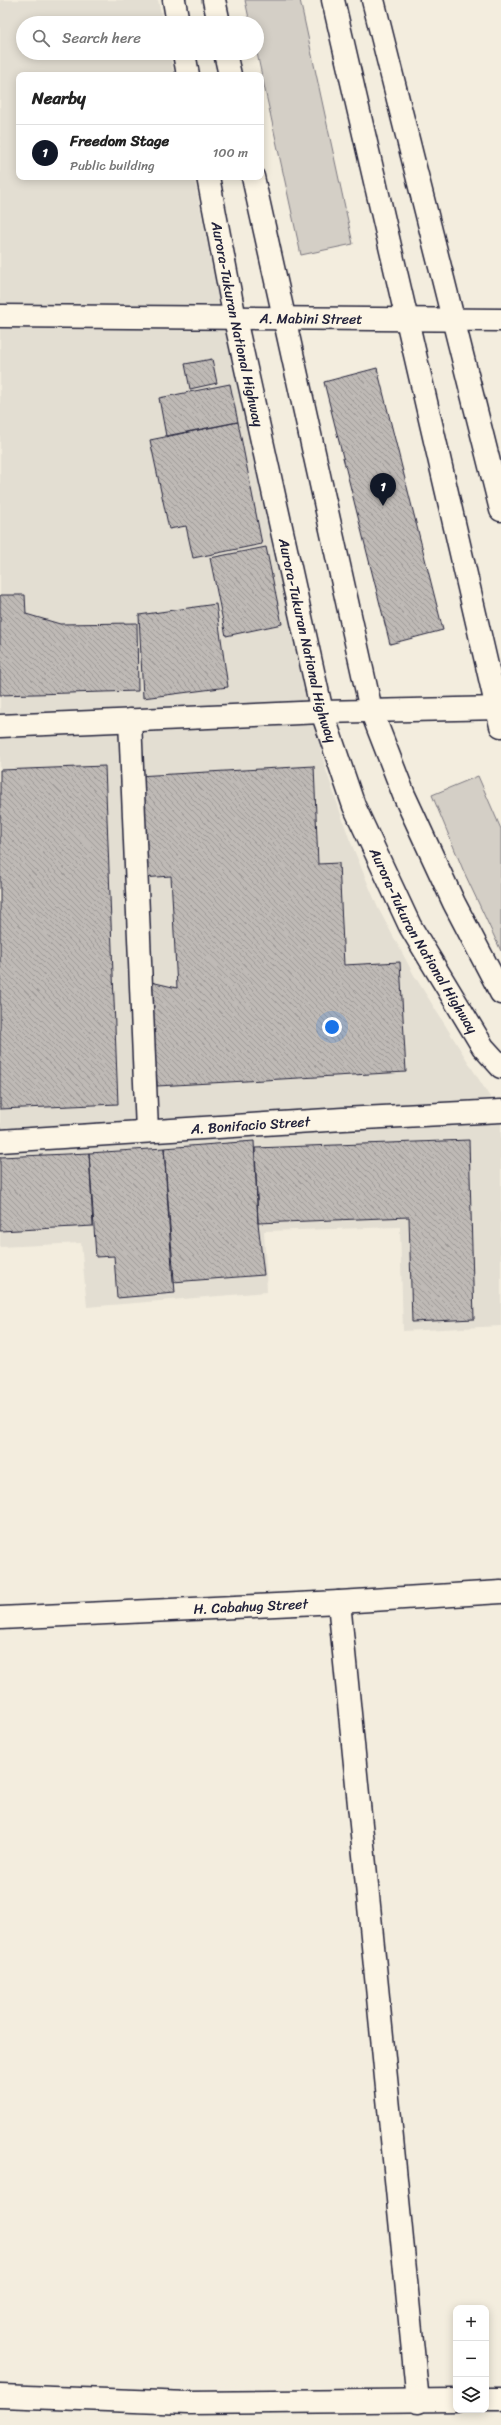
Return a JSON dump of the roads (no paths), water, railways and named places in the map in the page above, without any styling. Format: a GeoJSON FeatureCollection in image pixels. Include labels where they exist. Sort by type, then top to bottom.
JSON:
{"type":"FeatureCollection","features":[{"type":"Feature","properties":{"kind":"main road"},"geometry":{"type":"LineString","coordinates":[[174,0],[177,16]]}},
{"type":"Feature","properties":{"kind":"main road"},"geometry":{"type":"LineString","coordinates":[[214,0],[217,16]]}},
{"type":"Feature","properties":{"kind":"main road"},"geometry":{"type":"LineString","coordinates":[[0,726],[370,710],[499,714],[334,0]]}},
{"type":"Feature","properties":{"kind":"main road"},"geometry":{"type":"LineString","coordinates":[[373,0],[501,510]]}},
{"type":"Feature","properties":{"kind":"main road"},"geometry":{"type":"LineString","coordinates":[[185,60],[187,72]]}},
{"type":"Feature","properties":{"kind":"main road"},"geometry":{"type":"LineString","coordinates":[[227,60],[229,72]]}},
{"type":"Feature","properties":{"kind":"main road","name":"Aurora-Tukuran National Highway"},"geometry":{"type":"LineString","coordinates":[[209,180],[235,319],[322,712],[354,806],[410,926],[483,1047],[501,1067]]}},
{"type":"Feature","properties":{"kind":"main road"},"geometry":{"type":"LineString","coordinates":[[254,180],[370,710],[404,795],[454,902],[501,993]]}},
{"type":"Feature","properties":{"kind":"main road","name":"A. Mabini Street"},"geometry":{"type":"LineString","coordinates":[[0,316],[284,320],[501,320]]}},
{"type":"Feature","properties":{"kind":"main road"},"geometry":{"type":"LineString","coordinates":[[130,720],[147,1131]]}},
{"type":"Feature","properties":{"kind":"main road","name":"A. Bonifacio Street"},"geometry":{"type":"LineString","coordinates":[[0,1141],[501,1111]]}},
{"type":"Feature","properties":{"kind":"main road","name":"H. Cabahug Street"},"geometry":{"type":"LineString","coordinates":[[0,1618],[340,1602],[501,1592]]}},
{"type":"Feature","properties":{"kind":"main road"},"geometry":{"type":"LineString","coordinates":[[340,1602],[418,2402]]}},
{"type":"Feature","properties":{"kind":"main road"},"geometry":{"type":"LineString","coordinates":[[0,2396],[188,2402],[418,2402],[453,2400]]}},
{"type":"Feature","properties":{"kind":"main road"},"geometry":{"type":"LineString","coordinates":[[489,2399],[501,2399]]}},
{"type":"Feature","properties":{"kind":"place","name":"Freedom Stage"},"geometry":{"type":"Point","coordinates":[383,506]}}]}
